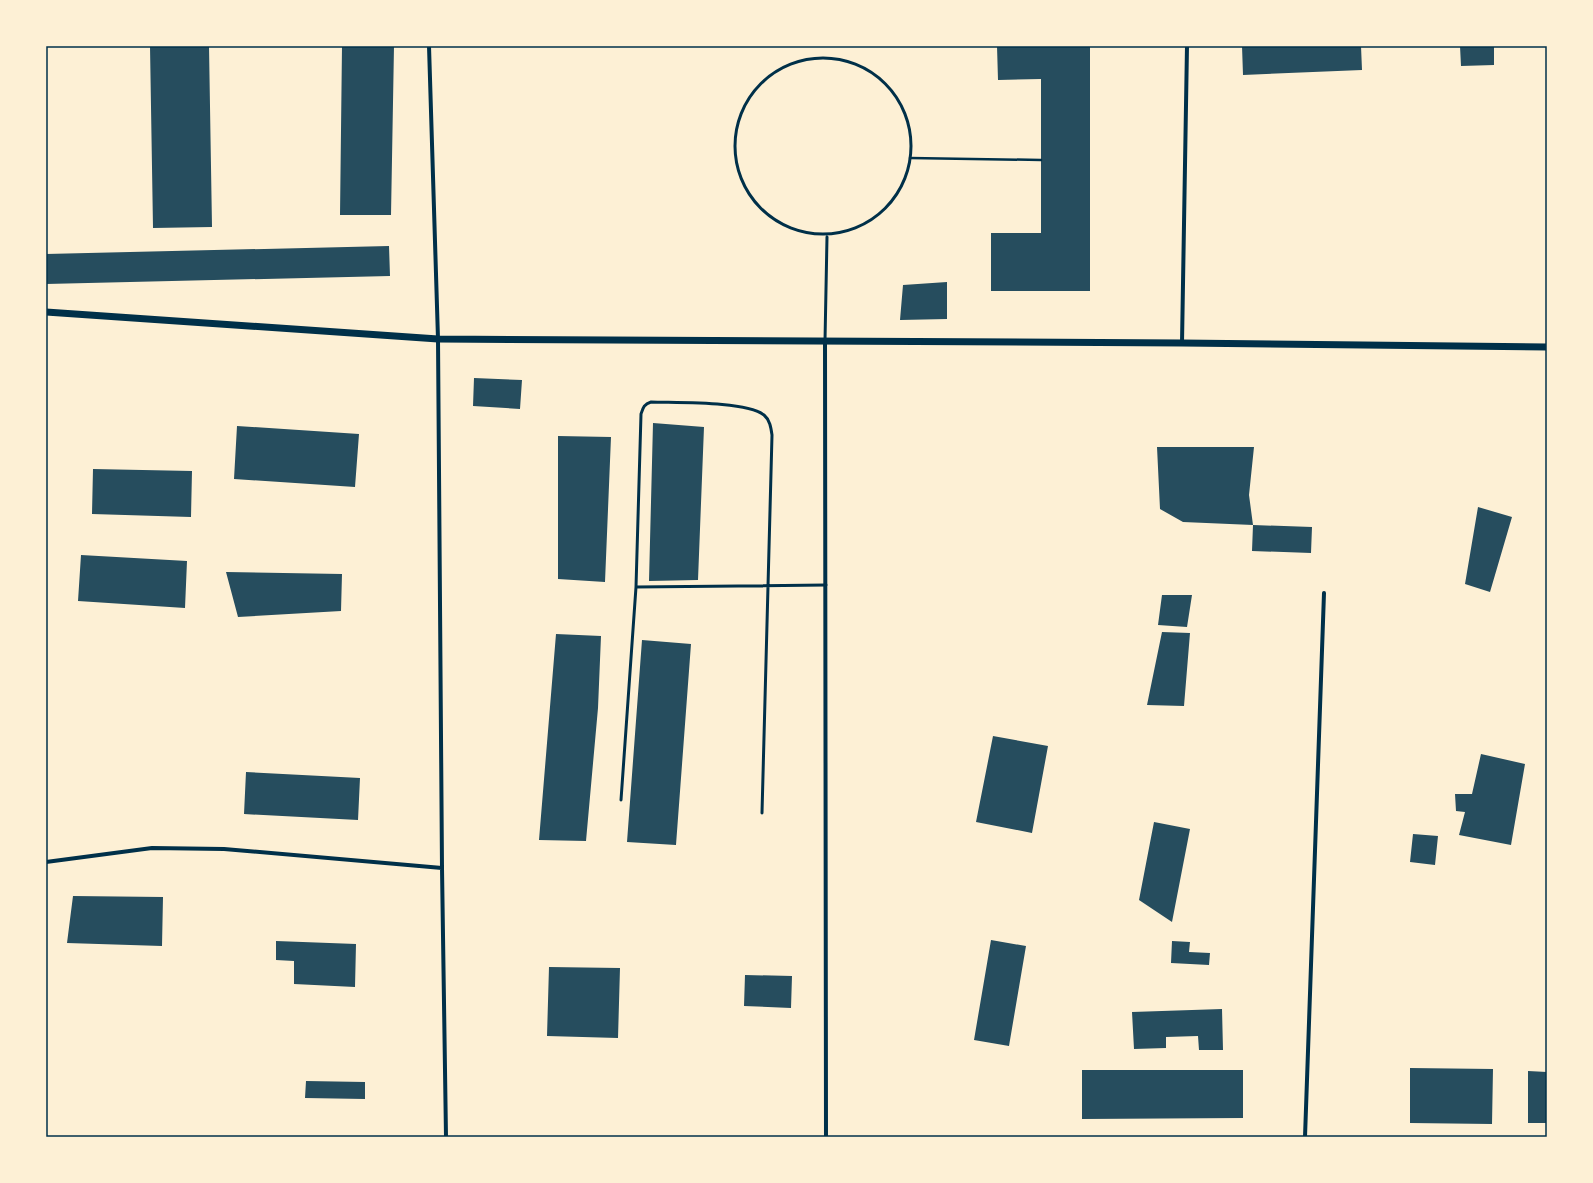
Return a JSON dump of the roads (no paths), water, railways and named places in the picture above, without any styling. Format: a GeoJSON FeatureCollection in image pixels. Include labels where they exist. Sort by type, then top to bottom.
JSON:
{"type":"FeatureCollection","features":[{"type":"Feature","properties":{"kind":"street"},"geometry":{"type":"LineString","coordinates":[[429,46],[438,339],[442,868],[446,1137]]}},
{"type":"Feature","properties":{"kind":"street"},"geometry":{"type":"LineString","coordinates":[[1182,342],[1187,46]]}},
{"type":"Feature","properties":{"kind":"street"},"geometry":{"type":"LineString","coordinates":[[46,312],[438,339],[1182,342],[1547,346]]}},
{"type":"Feature","properties":{"kind":"street"},"geometry":{"type":"LineString","coordinates":[[825,341],[826,1137]]}},
{"type":"Feature","properties":{"kind":"street"},"geometry":{"type":"LineString","coordinates":[[1305,1137],[1324,593]]}},
{"type":"Feature","properties":{"kind":"street"},"geometry":{"type":"LineString","coordinates":[[46,862],[152,848],[217,849],[442,868]]}},
{"type":"Feature","properties":{"kind":"lane"},"geometry":{"type":"LineString","coordinates":[[819,54],[873,69],[908,114],[911,170],[880,218],[827,237],[773,222],[738,178],[735,122],[766,74],[819,54]]}},
{"type":"Feature","properties":{"kind":"lane"},"geometry":{"type":"LineString","coordinates":[[825,341],[827,237]]}},
{"type":"Feature","properties":{"kind":"lane"},"geometry":{"type":"LineString","coordinates":[[621,800],[636,587],[641,414],[646,403],[651,402],[736,406],[751,409],[765,416],[771,425],[772,435],[762,813]]}},
{"type":"Feature","properties":{"kind":"lane"},"geometry":{"type":"LineString","coordinates":[[636,587],[826,585]]}}]}
